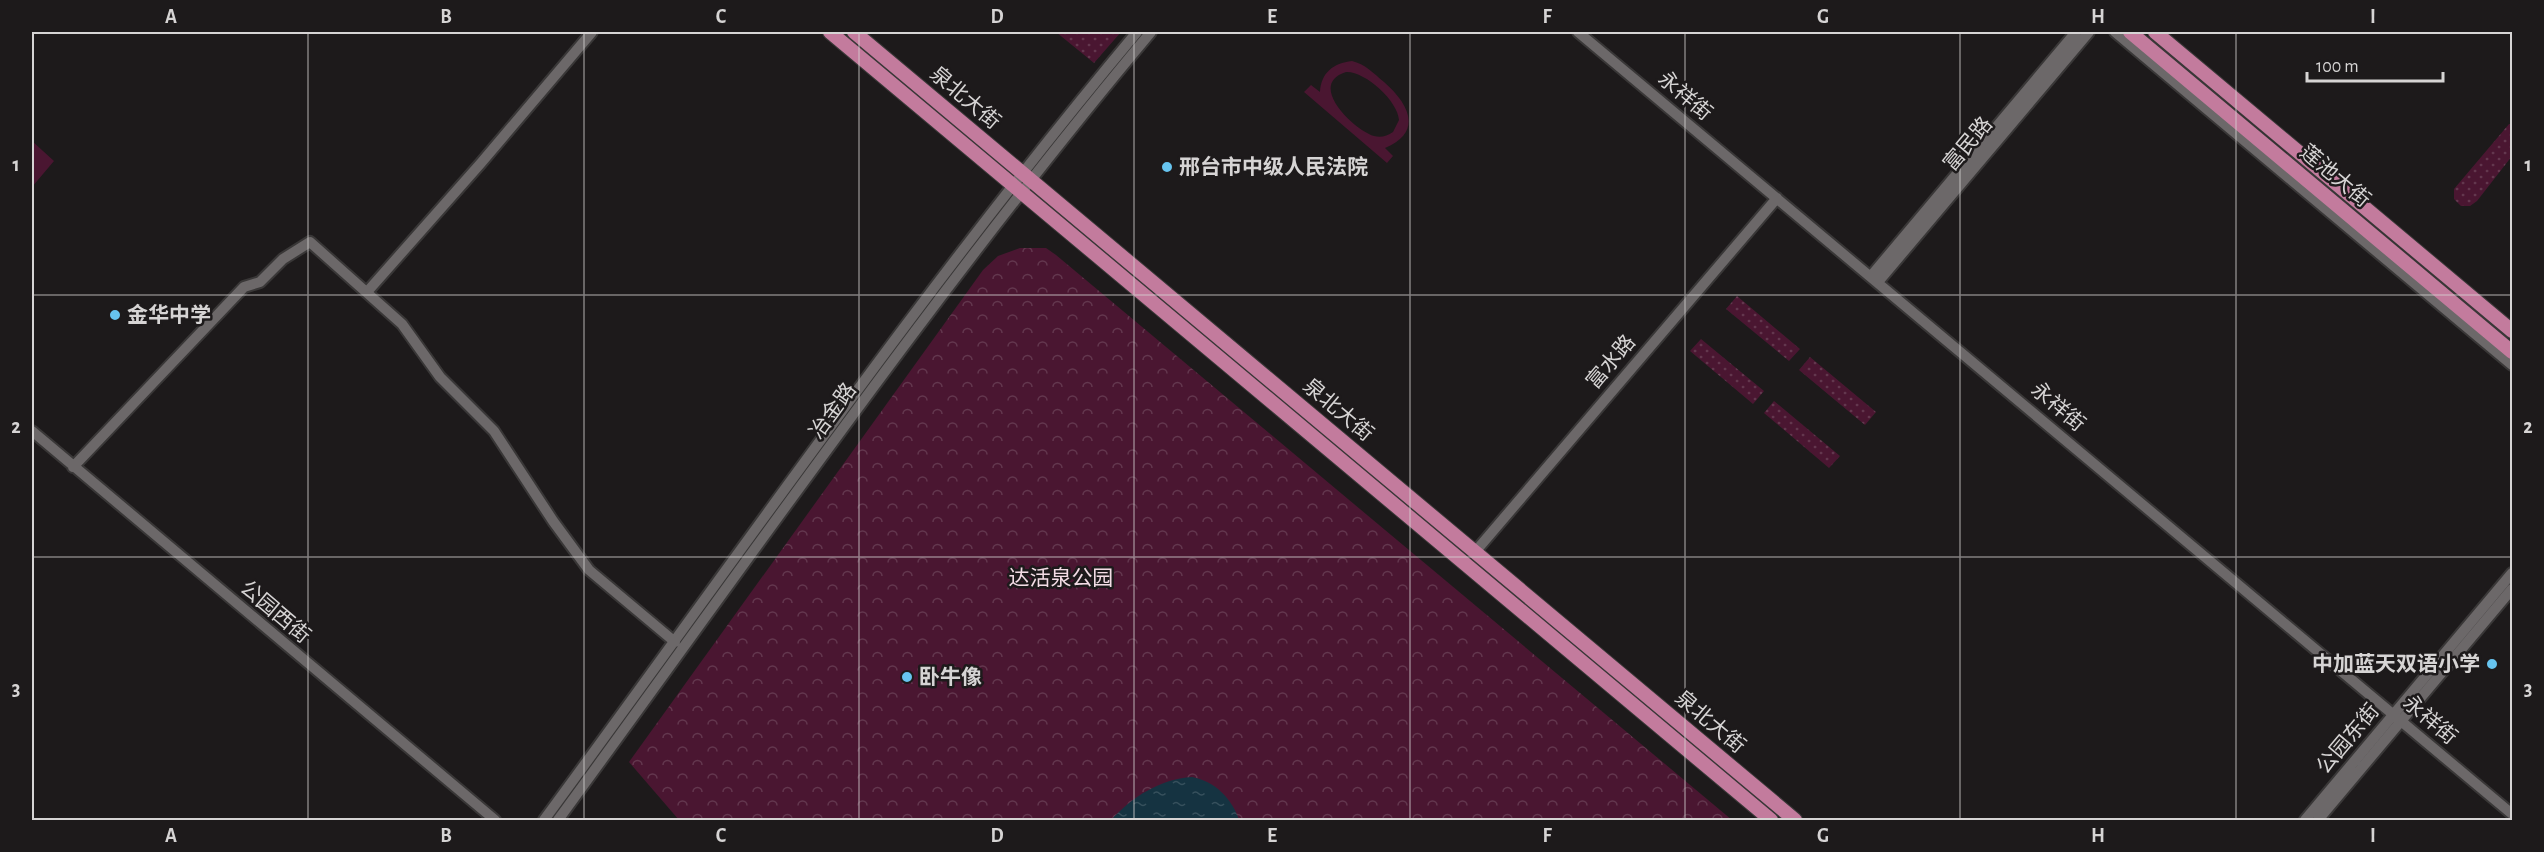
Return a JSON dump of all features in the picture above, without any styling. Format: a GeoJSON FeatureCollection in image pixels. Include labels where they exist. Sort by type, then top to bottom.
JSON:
{"type":"FeatureCollection","features":[{"type":"Feature","properties":{"kind":"main road","name":"泉北大街"},"geometry":{"type":"LineString","coordinates":[[831,32],[1771,820]]}},
{"type":"Feature","properties":{"kind":"main road","name":"泉北大街"},"geometry":{"type":"LineString","coordinates":[[854,32],[1795,820]]}},
{"type":"Feature","properties":{"kind":"main road","name":"莲池大街"},"geometry":{"type":"LineString","coordinates":[[2130,32],[2512,352]]}},
{"type":"Feature","properties":{"kind":"main road","name":"莲池大街"},"geometry":{"type":"LineString","coordinates":[[2155,32],[2512,331]]}},
{"type":"Feature","properties":{"kind":"street"},"geometry":{"type":"LineString","coordinates":[[367,292],[592,32]]}},
{"type":"Feature","properties":{"kind":"street","name":"冶金路"},"geometry":{"type":"LineString","coordinates":[[1026,176],[1137,32]]}},
{"type":"Feature","properties":{"kind":"street","name":"冶金路"},"geometry":{"type":"LineString","coordinates":[[544,820],[1016,188],[1151,32]]}},
{"type":"Feature","properties":{"kind":"street","name":"永祥街"},"geometry":{"type":"LineString","coordinates":[[1578,32],[2512,814]]}},
{"type":"Feature","properties":{"kind":"street","name":"富民路"},"geometry":{"type":"LineString","coordinates":[[1875,279],[2076,32]]}},
{"type":"Feature","properties":{"kind":"street","name":"富民路"},"geometry":{"type":"LineString","coordinates":[[1875,279],[2089,32]]}},
{"type":"Feature","properties":{"kind":"street"},"geometry":{"type":"LineString","coordinates":[[2115,32],[2512,365]]}},
{"type":"Feature","properties":{"kind":"street","name":"冶金路"},"geometry":{"type":"LineString","coordinates":[[558,820],[1016,188]]}},
{"type":"Feature","properties":{"kind":"street","name":"富水路"},"geometry":{"type":"LineString","coordinates":[[1475,552],[1777,198]]}},
{"type":"Feature","properties":{"kind":"street"},"geometry":{"type":"LineString","coordinates":[[73,467],[244,287],[260,282],[283,259],[309,242],[402,324],[440,378],[494,430],[553,521],[589,570],[675,642]]}},
{"type":"Feature","properties":{"kind":"street","name":"公园西街"},"geometry":{"type":"LineString","coordinates":[[32,431],[495,820]]}},
{"type":"Feature","properties":{"kind":"street","name":"公园东街"},"geometry":{"type":"LineString","coordinates":[[2318,820],[2512,573]]}},
{"type":"Feature","properties":{"kind":"street","name":"公园东街"},"geometry":{"type":"LineString","coordinates":[[2305,820],[2512,589]]}},
{"type":"Feature","properties":{"kind":"green space"},"geometry":{"type":"Polygon","coordinates":[[[1056,32],[1121,32],[1094,63],[1056,32]]]}},
{"type":"Feature","properties":{"kind":"green space"},"geometry":{"type":"Polygon","coordinates":[[[1345,62],[1357,62],[1369,69],[1392,90],[1405,107],[1408,125],[1405,133],[1397,141],[1385,148],[1393,156],[1387,163],[1304,92],[1311,85],[1320,92],[1323,79],[1329,70],[1345,62]],[[1346,72],[1335,78],[1331,87],[1332,97],[1338,107],[1366,133],[1379,137],[1393,132],[1399,120],[1393,104],[1379,88],[1354,73],[1346,72]]]}},
{"type":"Feature","properties":{"kind":"green space"},"geometry":{"type":"Polygon","coordinates":[[[2509,124],[2512,124],[2512,156],[2477,201],[2470,206],[2461,206],[2454,199],[2454,189],[2509,124]]]}},
{"type":"Feature","properties":{"kind":"green space"},"geometry":{"type":"Polygon","coordinates":[[[32,141],[54,161],[32,187],[32,141]]]}},
{"type":"Feature","properties":{"kind":"green space","name":"达活泉公园"},"geometry":{"type":"Polygon","coordinates":[[[1020,248],[1046,248],[1056,255],[1732,820],[679,820],[629,762],[983,270],[998,256],[1020,248]]]}},
{"type":"Feature","properties":{"kind":"green space"},"geometry":{"type":"Polygon","coordinates":[[[1737,296],[1800,349],[1789,361],[1726,309],[1737,296]]]}},
{"type":"Feature","properties":{"kind":"green space"},"geometry":{"type":"Polygon","coordinates":[[[1701,339],[1764,391],[1753,404],[1690,351],[1701,339]]]}},
{"type":"Feature","properties":{"kind":"green space"},"geometry":{"type":"Polygon","coordinates":[[[1810,357],[1876,412],[1865,425],[1799,370],[1810,357]]]}},
{"type":"Feature","properties":{"kind":"green space"},"geometry":{"type":"Polygon","coordinates":[[[1774,401],[1840,456],[1829,468],[1764,413],[1774,401]]]}},
{"type":"Feature","properties":{"kind":"water"},"geometry":{"type":"Polygon","coordinates":[[[1192,777],[1208,782],[1222,792],[1232,805],[1239,820],[1111,820],[1137,797],[1158,785],[1192,777]]]}},
{"type":"Feature","properties":{"kind":"place","name":"邢台市中级人民法院"},"geometry":{"type":"Point","coordinates":[1167,167]}},
{"type":"Feature","properties":{"kind":"place","name":"金华中学"},"geometry":{"type":"Point","coordinates":[115,315]}},
{"type":"Feature","properties":{"kind":"place","name":"中加蓝天双语小学"},"geometry":{"type":"Point","coordinates":[2492,664]}},
{"type":"Feature","properties":{"kind":"place","name":"卧牛像"},"geometry":{"type":"Point","coordinates":[907,677]}}]}
